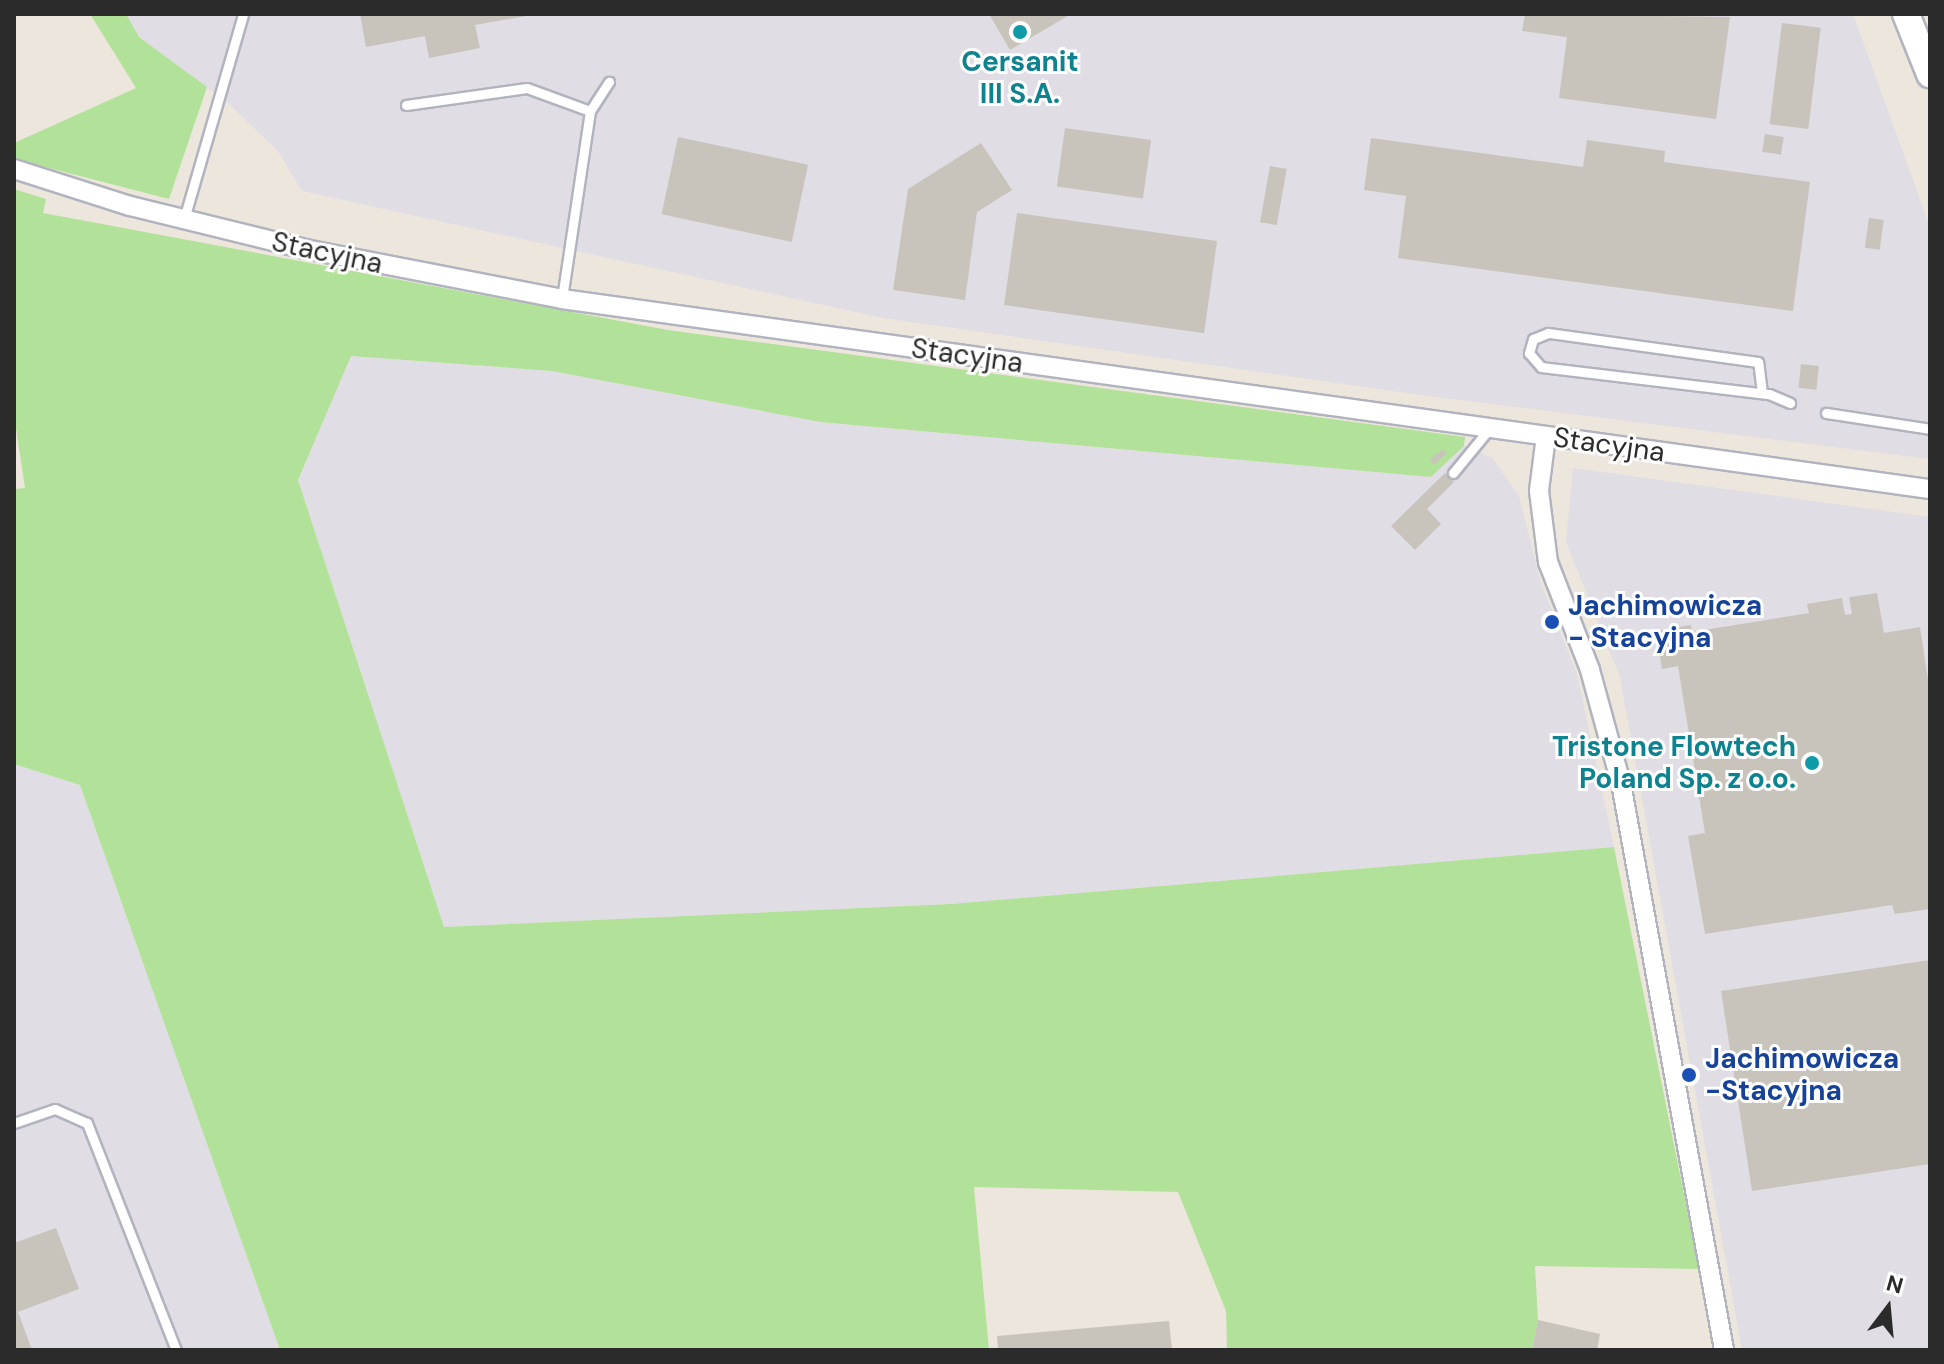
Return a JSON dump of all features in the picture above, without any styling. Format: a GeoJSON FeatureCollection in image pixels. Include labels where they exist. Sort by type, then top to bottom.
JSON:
{"type":"FeatureCollection","features":[{"type":"Feature","properties":{"kind":"main road"},"geometry":{"type":"LineString","coordinates":[[1906,14],[1930,74]]}},
{"type":"Feature","properties":{"kind":"street","name":"Stacyjna"},"geometry":{"type":"LineString","coordinates":[[14,169],[184,219],[305,249],[562,299],[1930,489]]}},
{"type":"Feature","properties":{"kind":"street"},"geometry":{"type":"LineString","coordinates":[[1546,436],[1539,491],[1548,562],[1590,670],[1621,783],[1724,1350]]}},
{"type":"Feature","properties":{"kind":"lane"},"geometry":{"type":"LineString","coordinates":[[184,219],[243,14]]}},
{"type":"Feature","properties":{"kind":"lane"},"geometry":{"type":"LineString","coordinates":[[562,299],[590,111],[600,89],[609,82]]}},
{"type":"Feature","properties":{"kind":"lane"},"geometry":{"type":"LineString","coordinates":[[406,105],[527,88],[590,111]]}},
{"type":"Feature","properties":{"kind":"lane"},"geometry":{"type":"LineString","coordinates":[[1762,393],[1758,362],[1548,333],[1533,339],[1529,353],[1541,367],[1762,393],[1790,403]]}},
{"type":"Feature","properties":{"kind":"lane"},"geometry":{"type":"LineString","coordinates":[[1826,413],[1930,429]]}},
{"type":"Feature","properties":{"kind":"lane"},"geometry":{"type":"LineString","coordinates":[[1453,473],[1490,428]]}},
{"type":"Feature","properties":{"kind":"lane"},"geometry":{"type":"LineString","coordinates":[[14,1123],[55,1109],[87,1123],[176,1350]]}},
{"type":"Feature","properties":{"kind":"shaded area"},"geometry":{"type":"Polygon","coordinates":[[[126,14],[1853,14],[1930,227],[1930,459],[1428,396],[883,318],[302,191],[278,151],[227,102],[139,37],[126,14]]]}},
{"type":"Feature","properties":{"kind":"shaded area"},"geometry":{"type":"Polygon","coordinates":[[[351,356],[552,371],[820,422],[1431,477],[1464,446],[1474,449],[1493,459],[1519,496],[1541,584],[1577,674],[1614,847],[951,904],[444,927],[298,480],[351,356]]]}},
{"type":"Feature","properties":{"kind":"shaded area"},"geometry":{"type":"Polygon","coordinates":[[[1573,468],[1930,517],[1930,1350],[1742,1350],[1620,677],[1566,542],[1573,468]]]}},
{"type":"Feature","properties":{"kind":"shaded area"},"geometry":{"type":"Polygon","coordinates":[[[14,764],[80,785],[280,1350],[14,1350],[14,764]]]}},
{"type":"Feature","properties":{"kind":"green space"},"geometry":{"type":"Polygon","coordinates":[[[90,14],[126,14],[139,37],[207,87],[169,199],[14,159],[14,143],[136,88],[90,14]]]}},
{"type":"Feature","properties":{"kind":"green space"},"geometry":{"type":"Polygon","coordinates":[[[14,189],[46,199],[43,213],[668,330],[1465,437],[1464,446],[1431,477],[820,422],[552,371],[351,356],[298,480],[444,927],[951,904],[1614,847],[1699,1269],[1535,1266],[1538,1320],[1532,1350],[1227,1350],[1226,1311],[1178,1192],[974,1187],[989,1350],[280,1350],[80,785],[14,764],[14,489],[25,488],[14,415],[14,189]]]}},
{"type":"Feature","properties":{"kind":"building"},"geometry":{"type":"Polygon","coordinates":[[[360,14],[526,16],[475,25],[480,48],[429,58],[425,36],[366,47],[360,14]]]}},
{"type":"Feature","properties":{"kind":"building","name":"Cersanit III S.A."},"geometry":{"type":"Polygon","coordinates":[[[989,14],[1071,14],[1010,50],[989,14]]]}},
{"type":"Feature","properties":{"kind":"building"},"geometry":{"type":"Polygon","coordinates":[[[1525,14],[1730,17],[1716,119],[1559,98],[1567,37],[1522,31],[1525,14]]]}},
{"type":"Feature","properties":{"kind":"building"},"geometry":{"type":"Polygon","coordinates":[[[1782,23],[1821,28],[1808,129],[1770,124],[1782,23]]]}},
{"type":"Feature","properties":{"kind":"building"},"geometry":{"type":"Polygon","coordinates":[[[1065,128],[1151,140],[1143,199],[1057,186],[1065,128]]]}},
{"type":"Feature","properties":{"kind":"building"},"geometry":{"type":"Polygon","coordinates":[[[1765,134],[1784,137],[1781,155],[1762,152],[1765,134]]]}},
{"type":"Feature","properties":{"kind":"building"},"geometry":{"type":"Polygon","coordinates":[[[678,137],[808,165],[792,242],[662,214],[678,137]]]}},
{"type":"Feature","properties":{"kind":"building"},"geometry":{"type":"Polygon","coordinates":[[[1371,138],[1583,167],[1587,140],[1665,151],[1664,162],[1810,182],[1793,311],[1398,258],[1406,196],[1364,190],[1371,138]]]}},
{"type":"Feature","properties":{"kind":"building"},"geometry":{"type":"Polygon","coordinates":[[[981,143],[1012,190],[977,212],[965,300],[893,290],[908,189],[981,143]]]}},
{"type":"Feature","properties":{"kind":"building"},"geometry":{"type":"Polygon","coordinates":[[[1270,166],[1287,169],[1277,225],[1260,222],[1270,166]]]}},
{"type":"Feature","properties":{"kind":"building"},"geometry":{"type":"Polygon","coordinates":[[[1017,213],[1217,241],[1204,333],[1004,305],[1017,213]]]}},
{"type":"Feature","properties":{"kind":"building"},"geometry":{"type":"Polygon","coordinates":[[[1869,218],[1884,220],[1880,250],[1865,248],[1869,218]]]}},
{"type":"Feature","properties":{"kind":"building"},"geometry":{"type":"Polygon","coordinates":[[[1801,364],[1819,366],[1816,390],[1798,388],[1801,364]]]}},
{"type":"Feature","properties":{"kind":"building"},"geometry":{"type":"Polygon","coordinates":[[[1443,449],[1447,454],[1434,464],[1430,460],[1443,449]]]}},
{"type":"Feature","properties":{"kind":"building"},"geometry":{"type":"Polygon","coordinates":[[[1445,473],[1454,482],[1427,509],[1441,524],[1415,550],[1391,526],[1445,473]]]}},
{"type":"Feature","properties":{"kind":"building","name":"Tristone Flowtech Poland Sp. z o.o."},"geometry":{"type":"Polygon","coordinates":[[[1877,593],[1884,633],[1920,627],[1930,693],[1930,909],[1895,914],[1892,905],[1705,934],[1688,836],[1705,833],[1678,666],[1662,669],[1656,631],[1691,625],[1692,632],[1809,613],[1807,604],[1842,598],[1845,615],[1852,614],[1849,597],[1877,593]]]}},
{"type":"Feature","properties":{"kind":"building"},"geometry":{"type":"Polygon","coordinates":[[[1930,960],[1930,1164],[1752,1191],[1721,991],[1930,960]]]}},
{"type":"Feature","properties":{"kind":"building"},"geometry":{"type":"Polygon","coordinates":[[[56,1228],[79,1289],[18,1312],[32,1350],[14,1350],[14,1243],[56,1228]]]}},
{"type":"Feature","properties":{"kind":"building"},"geometry":{"type":"Polygon","coordinates":[[[1538,1320],[1600,1334],[1597,1350],[1532,1350],[1538,1320]]]}},
{"type":"Feature","properties":{"kind":"building"},"geometry":{"type":"Polygon","coordinates":[[[1169,1321],[1172,1350],[998,1350],[997,1336],[1169,1321]]]}},
{"type":"Feature","properties":{"kind":"place","name":"Cersanit III S.A."},"geometry":{"type":"Point","coordinates":[1020,32]}},
{"type":"Feature","properties":{"kind":"place","name":"Jachimowicza - Stacyjna"},"geometry":{"type":"Point","coordinates":[1552,622]}},
{"type":"Feature","properties":{"kind":"place","name":"Tristone Flowtech Poland Sp. z o.o."},"geometry":{"type":"Point","coordinates":[1812,763]}},
{"type":"Feature","properties":{"kind":"place","name":"Jachimowicza -Stacyjna"},"geometry":{"type":"Point","coordinates":[1689,1075]}}]}
